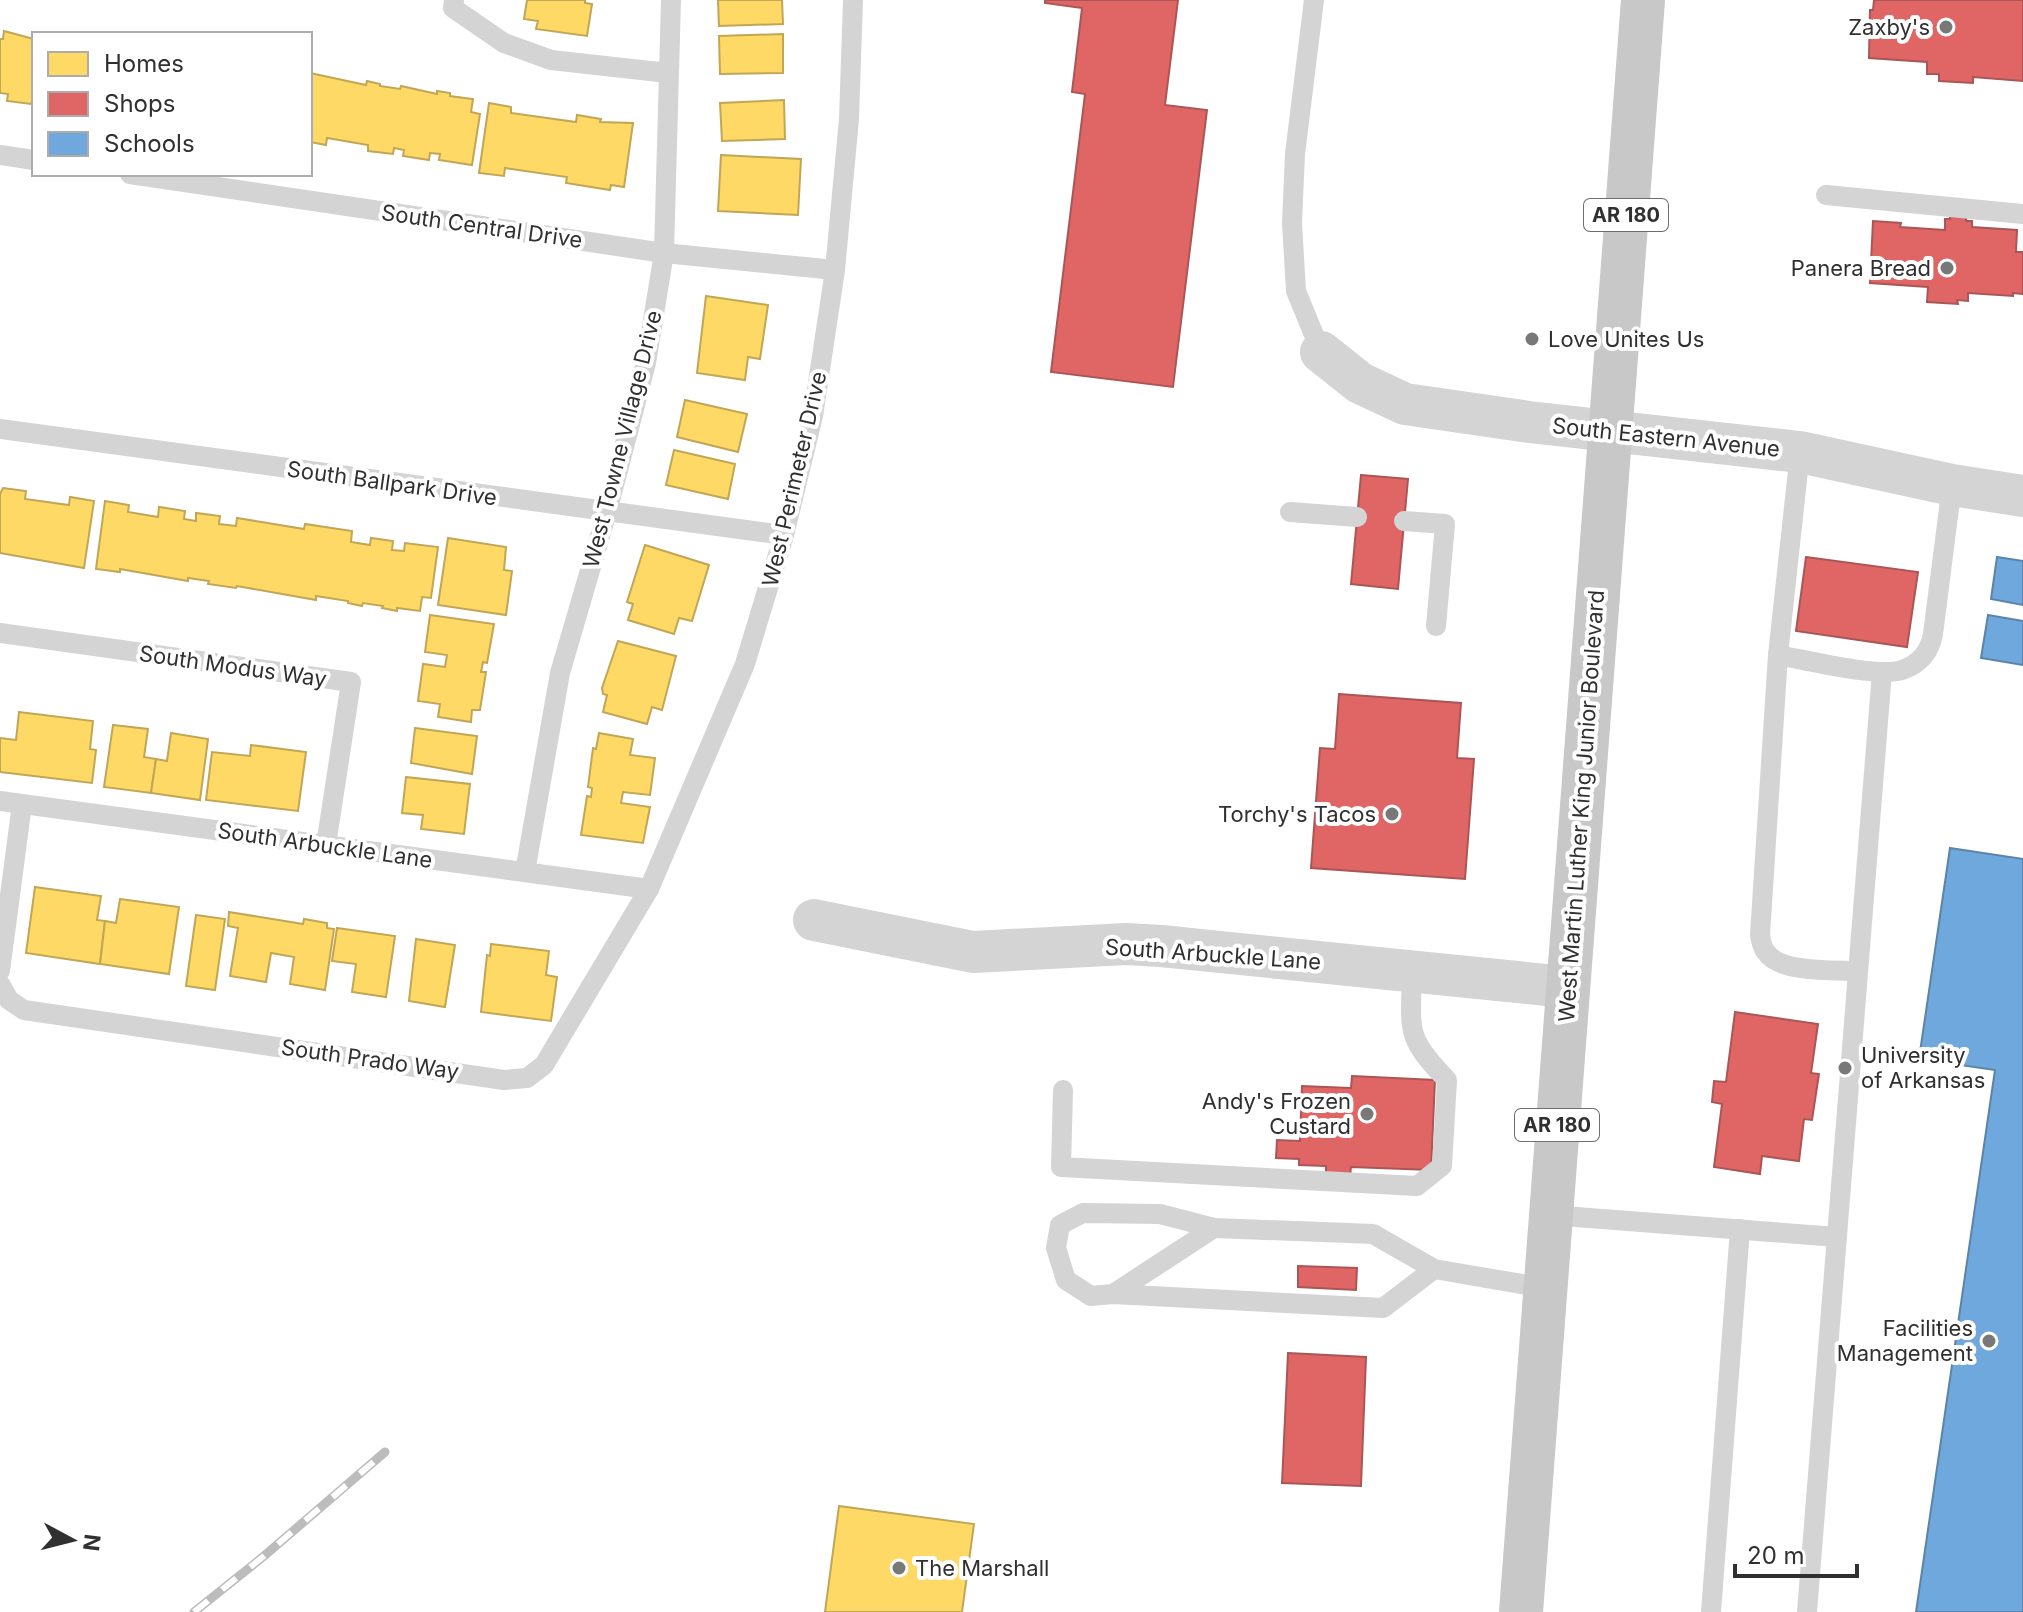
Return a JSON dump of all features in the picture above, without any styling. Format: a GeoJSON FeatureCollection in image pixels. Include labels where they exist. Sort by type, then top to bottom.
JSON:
{"type":"FeatureCollection","features":[{"type":"Feature","properties":{"kind":"main road","name":"West Martin Luther King Junior Boulevard"},"geometry":{"type":"LineString","coordinates":[[1521,1612],[1643,0]]}},
{"type":"Feature","properties":{"kind":"street","name":"South Eastern Avenue"},"geometry":{"type":"LineString","coordinates":[[1321,352],[1360,383],[1405,404],[1800,452],[1952,485],[2023,496]]}},
{"type":"Feature","properties":{"kind":"street","name":"South Arbuckle Lane"},"geometry":{"type":"LineString","coordinates":[[814,920],[973,952],[1138,945],[1566,987]]}},
{"type":"Feature","properties":{"kind":"lane"},"geometry":{"type":"LineString","coordinates":[[454,0],[453,8],[504,43],[539,56],[668,73]]}},
{"type":"Feature","properties":{"kind":"lane","name":"West Towne Village Drive"},"geometry":{"type":"LineString","coordinates":[[525,872],[560,673],[646,363],[664,253],[671,0]]}},
{"type":"Feature","properties":{"kind":"lane","name":"West Perimeter Drive"},"geometry":{"type":"LineString","coordinates":[[649,889],[745,664],[784,535],[813,416],[835,270],[849,119],[853,0]]}},
{"type":"Feature","properties":{"kind":"lane"},"geometry":{"type":"LineString","coordinates":[[1314,0],[1295,154],[1292,223],[1296,291],[1321,352]]}},
{"type":"Feature","properties":{"kind":"lane"},"geometry":{"type":"LineString","coordinates":[[0,155],[32,160]]}},
{"type":"Feature","properties":{"kind":"lane","name":"South Central Drive"},"geometry":{"type":"LineString","coordinates":[[144,176],[664,253],[835,270]]}},
{"type":"Feature","properties":{"kind":"lane"},"geometry":{"type":"LineString","coordinates":[[1826,195],[2023,214]]}},
{"type":"Feature","properties":{"kind":"lane","name":"South Ballpark Drive"},"geometry":{"type":"LineString","coordinates":[[0,429],[784,535]]}},
{"type":"Feature","properties":{"kind":"lane"},"geometry":{"type":"LineString","coordinates":[[1800,452],[1778,655],[1760,935],[1764,951],[1784,965],[1857,971]]}},
{"type":"Feature","properties":{"kind":"lane"},"geometry":{"type":"LineString","coordinates":[[1778,655],[1882,672],[1902,670],[1925,654],[1930,647],[1952,485]]}},
{"type":"Feature","properties":{"kind":"lane"},"geometry":{"type":"LineString","coordinates":[[1290,512],[1357,517]]}},
{"type":"Feature","properties":{"kind":"lane"},"geometry":{"type":"LineString","coordinates":[[1404,521],[1445,524],[1436,626]]}},
{"type":"Feature","properties":{"kind":"lane","name":"South Modus Way"},"geometry":{"type":"LineString","coordinates":[[0,633],[351,682],[326,845]]}},
{"type":"Feature","properties":{"kind":"lane"},"geometry":{"type":"LineString","coordinates":[[1807,1612],[1882,672]]}},
{"type":"Feature","properties":{"kind":"lane","name":"South Arbuckle Lane"},"geometry":{"type":"LineString","coordinates":[[0,801],[649,889]]}},
{"type":"Feature","properties":{"kind":"lane"},"geometry":{"type":"LineString","coordinates":[[0,971],[22,804]]}},
{"type":"Feature","properties":{"kind":"lane","name":"South Prado Way"},"geometry":{"type":"LineString","coordinates":[[0,984],[9,1000],[24,1010],[504,1080],[527,1078],[544,1065],[649,889]]}},
{"type":"Feature","properties":{"kind":"lane"},"geometry":{"type":"LineString","coordinates":[[1063,1090],[1061,1167],[1417,1186],[1442,1166],[1447,1080],[1422,1055],[1410,1031],[1412,971]]}},
{"type":"Feature","properties":{"kind":"lane"},"geometry":{"type":"LineString","coordinates":[[1434,1269],[1383,1308],[1113,1294],[1091,1296],[1066,1280],[1056,1248],[1060,1225],[1083,1213],[1160,1214],[1214,1228],[1373,1234],[1434,1269],[1545,1288]]}},
{"type":"Feature","properties":{"kind":"lane"},"geometry":{"type":"LineString","coordinates":[[1550,1215],[1837,1237]]}},
{"type":"Feature","properties":{"kind":"lane"},"geometry":{"type":"LineString","coordinates":[[1113,1294],[1214,1228]]}},
{"type":"Feature","properties":{"kind":"lane"},"geometry":{"type":"LineString","coordinates":[[1711,1612],[1740,1229]]}},
{"type":"Feature","properties":{"kind":"building: Homes"},"geometry":{"type":"Polygon","coordinates":[[[527,0],[585,0],[585,3],[592,4],[587,36],[536,29],[538,21],[524,19],[527,0]]]}},
{"type":"Feature","properties":{"kind":"building: Homes"},"geometry":{"type":"Polygon","coordinates":[[[718,0],[782,0],[783,24],[719,26],[718,0]]]}},
{"type":"Feature","properties":{"kind":"building: Homes"},"geometry":{"type":"Polygon","coordinates":[[[4,31],[32,38],[31,104],[7,101],[8,94],[0,93],[0,39],[3,39],[4,31]]]}},
{"type":"Feature","properties":{"kind":"building: Homes"},"geometry":{"type":"Polygon","coordinates":[[[783,34],[783,73],[720,74],[719,36],[783,34]]]}},
{"type":"Feature","properties":{"kind":"building: Homes"},"geometry":{"type":"Polygon","coordinates":[[[312,73],[366,85],[367,81],[400,89],[401,86],[437,94],[437,91],[450,93],[450,96],[473,99],[471,112],[480,114],[472,165],[439,160],[440,154],[430,153],[429,160],[403,156],[404,150],[394,148],[393,154],[368,151],[368,145],[327,138],[326,145],[312,142],[312,73]]]}},
{"type":"Feature","properties":{"kind":"building: Homes"},"geometry":{"type":"Polygon","coordinates":[[[784,100],[785,139],[722,141],[720,103],[784,100]]]}},
{"type":"Feature","properties":{"kind":"building: Homes"},"geometry":{"type":"Polygon","coordinates":[[[489,103],[511,107],[511,113],[576,122],[577,115],[601,119],[600,122],[633,123],[624,187],[611,185],[610,190],[566,183],[567,177],[505,168],[504,176],[479,173],[489,103]]]}},
{"type":"Feature","properties":{"kind":"building: Homes"},"geometry":{"type":"Polygon","coordinates":[[[721,155],[801,159],[798,215],[718,211],[721,155]]]}},
{"type":"Feature","properties":{"kind":"building: Homes"},"geometry":{"type":"Polygon","coordinates":[[[706,296],[768,305],[760,359],[748,357],[745,380],[697,373],[706,296]]]}},
{"type":"Feature","properties":{"kind":"building: Homes"},"geometry":{"type":"Polygon","coordinates":[[[685,400],[747,414],[738,452],[677,437],[685,400]]]}},
{"type":"Feature","properties":{"kind":"building: Homes"},"geometry":{"type":"Polygon","coordinates":[[[674,450],[735,464],[728,499],[666,485],[674,450]]]}},
{"type":"Feature","properties":{"kind":"building: Homes"},"geometry":{"type":"Polygon","coordinates":[[[3,488],[26,491],[25,499],[69,505],[70,497],[94,501],[84,568],[0,553],[0,494],[3,488]]]}},
{"type":"Feature","properties":{"kind":"building: Homes"},"geometry":{"type":"Polygon","coordinates":[[[105,501],[129,505],[128,512],[158,517],[159,507],[185,511],[184,519],[196,521],[196,513],[220,516],[219,524],[236,526],[237,518],[304,529],[305,524],[352,531],[351,542],[370,545],[371,538],[393,541],[392,550],[404,551],[405,543],[438,547],[431,598],[422,597],[420,611],[397,608],[397,611],[316,596],[316,600],[208,584],[209,581],[188,578],[188,581],[120,569],[120,572],[96,569],[105,501]]]}},
{"type":"Feature","properties":{"kind":"building: Homes"},"geometry":{"type":"Polygon","coordinates":[[[448,538],[506,547],[504,570],[512,571],[506,615],[438,605],[448,538]]]}},
{"type":"Feature","properties":{"kind":"building: Homes"},"geometry":{"type":"Polygon","coordinates":[[[645,545],[709,565],[692,621],[679,618],[674,634],[628,620],[633,604],[627,602],[645,545]]]}},
{"type":"Feature","properties":{"kind":"building: Homes"},"geometry":{"type":"Polygon","coordinates":[[[430,615],[494,624],[487,663],[483,662],[481,672],[486,672],[480,710],[472,710],[471,722],[438,717],[440,704],[418,701],[423,664],[445,667],[447,655],[425,652],[430,615]]]}},
{"type":"Feature","properties":{"kind":"building: Homes"},"geometry":{"type":"Polygon","coordinates":[[[618,641],[676,656],[662,710],[652,707],[647,724],[603,712],[607,695],[603,694],[602,688],[618,641]]]}},
{"type":"Feature","properties":{"kind":"building: Homes"},"geometry":{"type":"Polygon","coordinates":[[[19,712],[93,721],[90,749],[96,750],[92,783],[0,772],[0,738],[16,740],[19,712]]]}},
{"type":"Feature","properties":{"kind":"building: Homes"},"geometry":{"type":"Polygon","coordinates":[[[113,725],[148,729],[144,757],[156,759],[151,793],[104,787],[113,725]]]}},
{"type":"Feature","properties":{"kind":"building: Homes"},"geometry":{"type":"Polygon","coordinates":[[[415,728],[477,736],[472,774],[411,763],[415,728]]]}},
{"type":"Feature","properties":{"kind":"building: Homes"},"geometry":{"type":"Polygon","coordinates":[[[171,733],[208,739],[200,800],[151,793],[156,759],[167,761],[171,733]]]}},
{"type":"Feature","properties":{"kind":"building: Homes"},"geometry":{"type":"Polygon","coordinates":[[[599,733],[633,739],[630,755],[655,758],[650,795],[623,792],[621,803],[650,807],[643,843],[581,835],[587,796],[591,797],[592,788],[588,787],[593,748],[596,749],[599,733]]]}},
{"type":"Feature","properties":{"kind":"building: Homes"},"geometry":{"type":"Polygon","coordinates":[[[251,745],[306,752],[298,811],[206,800],[212,752],[250,756],[251,745]]]}},
{"type":"Feature","properties":{"kind":"building: Homes"},"geometry":{"type":"Polygon","coordinates":[[[406,777],[470,784],[464,834],[421,829],[423,815],[402,813],[406,777]]]}},
{"type":"Feature","properties":{"kind":"building: Homes"},"geometry":{"type":"Polygon","coordinates":[[[35,887],[101,896],[97,920],[105,921],[100,964],[26,953],[35,887]]]}},
{"type":"Feature","properties":{"kind":"building: Homes"},"geometry":{"type":"Polygon","coordinates":[[[120,899],[179,907],[169,974],[100,964],[105,921],[116,923],[120,899]]]}},
{"type":"Feature","properties":{"kind":"building: Homes"},"geometry":{"type":"Polygon","coordinates":[[[229,912],[303,924],[304,919],[327,923],[327,928],[334,929],[325,990],[290,984],[294,957],[271,953],[266,982],[230,976],[238,928],[228,926],[229,912]]]}},
{"type":"Feature","properties":{"kind":"building: Homes"},"geometry":{"type":"Polygon","coordinates":[[[196,915],[225,919],[215,990],[186,986],[196,915]]]}},
{"type":"Feature","properties":{"kind":"building: Homes"},"geometry":{"type":"Polygon","coordinates":[[[337,928],[395,936],[386,997],[352,992],[356,964],[332,961],[337,928]]]}},
{"type":"Feature","properties":{"kind":"building: Homes"},"geometry":{"type":"Polygon","coordinates":[[[416,939],[455,945],[445,1007],[409,1001],[416,939]]]}},
{"type":"Feature","properties":{"kind":"building: Homes"},"geometry":{"type":"Polygon","coordinates":[[[491,944],[549,951],[546,975],[557,977],[551,1021],[481,1012],[491,944]]]}},
{"type":"Feature","properties":{"kind":"building: Homes","name":"The Marshall"},"geometry":{"type":"Polygon","coordinates":[[[839,1506],[974,1524],[962,1612],[825,1612],[839,1506]]]}},
{"type":"Feature","properties":{"kind":"building: Shops"},"geometry":{"type":"Polygon","coordinates":[[[1045,0],[1178,0],[1165,105],[1207,110],[1173,387],[1051,372],[1085,94],[1072,92],[1082,8],[1045,3],[1045,0]]]}},
{"type":"Feature","properties":{"kind":"building: Shops","name":"Zaxby's"},"geometry":{"type":"Polygon","coordinates":[[[1874,0],[2023,0],[2023,81],[1973,77],[1973,83],[1939,81],[1939,74],[1927,74],[1927,62],[1869,58],[1870,10],[1873,10],[1874,0]]]}},
{"type":"Feature","properties":{"kind":"building: Shops","name":"Panera Bread"},"geometry":{"type":"Polygon","coordinates":[[[1950,214],[1966,215],[1966,221],[1972,221],[1972,227],[2017,230],[2016,252],[2023,252],[2023,294],[1968,293],[1968,301],[1957,300],[1958,304],[1927,302],[1928,287],[1870,283],[1873,221],[1901,223],[1900,227],[1945,230],[1945,219],[1950,219],[1950,214]]]}},
{"type":"Feature","properties":{"kind":"building: Shops"},"geometry":{"type":"Polygon","coordinates":[[[1361,475],[1408,479],[1398,589],[1351,584],[1361,475]]]}},
{"type":"Feature","properties":{"kind":"building: Shops"},"geometry":{"type":"Polygon","coordinates":[[[1806,557],[1918,572],[1907,647],[1796,631],[1806,557]]]}},
{"type":"Feature","properties":{"kind":"building: Shops","name":"Torchy's Tacos"},"geometry":{"type":"Polygon","coordinates":[[[1339,694],[1461,703],[1457,758],[1474,759],[1465,879],[1311,868],[1320,748],[1335,749],[1339,694]]]}},
{"type":"Feature","properties":{"kind":"building: Shops"},"geometry":{"type":"Polygon","coordinates":[[[1735,1012],[1818,1024],[1811,1073],[1819,1074],[1812,1120],[1804,1119],[1799,1161],[1762,1156],[1760,1174],[1714,1167],[1722,1104],[1712,1102],[1714,1081],[1726,1082],[1735,1012]]]}},
{"type":"Feature","properties":{"kind":"building: Shops","name":"Andy's Frozen Custard"},"geometry":{"type":"Polygon","coordinates":[[[1352,1076],[1435,1080],[1431,1170],[1351,1167],[1350,1176],[1326,1175],[1326,1166],[1299,1165],[1299,1159],[1276,1158],[1277,1140],[1300,1141],[1302,1086],[1351,1088],[1352,1076]]]}},
{"type":"Feature","properties":{"kind":"building: Shops"},"geometry":{"type":"Polygon","coordinates":[[[1298,1266],[1357,1268],[1356,1290],[1298,1287],[1298,1266]]]}},
{"type":"Feature","properties":{"kind":"building: Shops"},"geometry":{"type":"Polygon","coordinates":[[[1288,1353],[1366,1357],[1361,1486],[1282,1483],[1288,1353]]]}},
{"type":"Feature","properties":{"kind":"building: Schools"},"geometry":{"type":"Polygon","coordinates":[[[1997,557],[2023,561],[2023,605],[1991,599],[1997,557]]]}},
{"type":"Feature","properties":{"kind":"building: Schools"},"geometry":{"type":"Polygon","coordinates":[[[1988,615],[2023,621],[2023,665],[1981,658],[1988,615]]]}},
{"type":"Feature","properties":{"kind":"building: Schools","name":"Facilities Management"},"geometry":{"type":"Polygon","coordinates":[[[1950,848],[2023,859],[2023,1612],[1916,1612],[1995,1070],[1919,1059],[1950,848]]]}},
{"type":"Feature","properties":{"kind":"railway"},"geometry":{"type":"LineString","coordinates":[[194,1612],[385,1452]]}},
{"type":"Feature","properties":{"kind":"place","name":"Zaxby's"},"geometry":{"type":"Point","coordinates":[1946,27]}},
{"type":"Feature","properties":{"kind":"place","name":"Panera Bread"},"geometry":{"type":"Point","coordinates":[1947,268]}},
{"type":"Feature","properties":{"kind":"place","name":"Love Unites Us"},"geometry":{"type":"Point","coordinates":[1532,339]}},
{"type":"Feature","properties":{"kind":"place","name":"Torchy's Tacos"},"geometry":{"type":"Point","coordinates":[1392,814]}},
{"type":"Feature","properties":{"kind":"place","name":"University of Arkansas"},"geometry":{"type":"Point","coordinates":[1845,1068]}},
{"type":"Feature","properties":{"kind":"place","name":"Andy's Frozen Custard"},"geometry":{"type":"Point","coordinates":[1367,1114]}},
{"type":"Feature","properties":{"kind":"place","name":"Facilities Management"},"geometry":{"type":"Point","coordinates":[1989,1341]}},
{"type":"Feature","properties":{"kind":"place","name":"The Marshall"},"geometry":{"type":"Point","coordinates":[899,1568]}}]}
